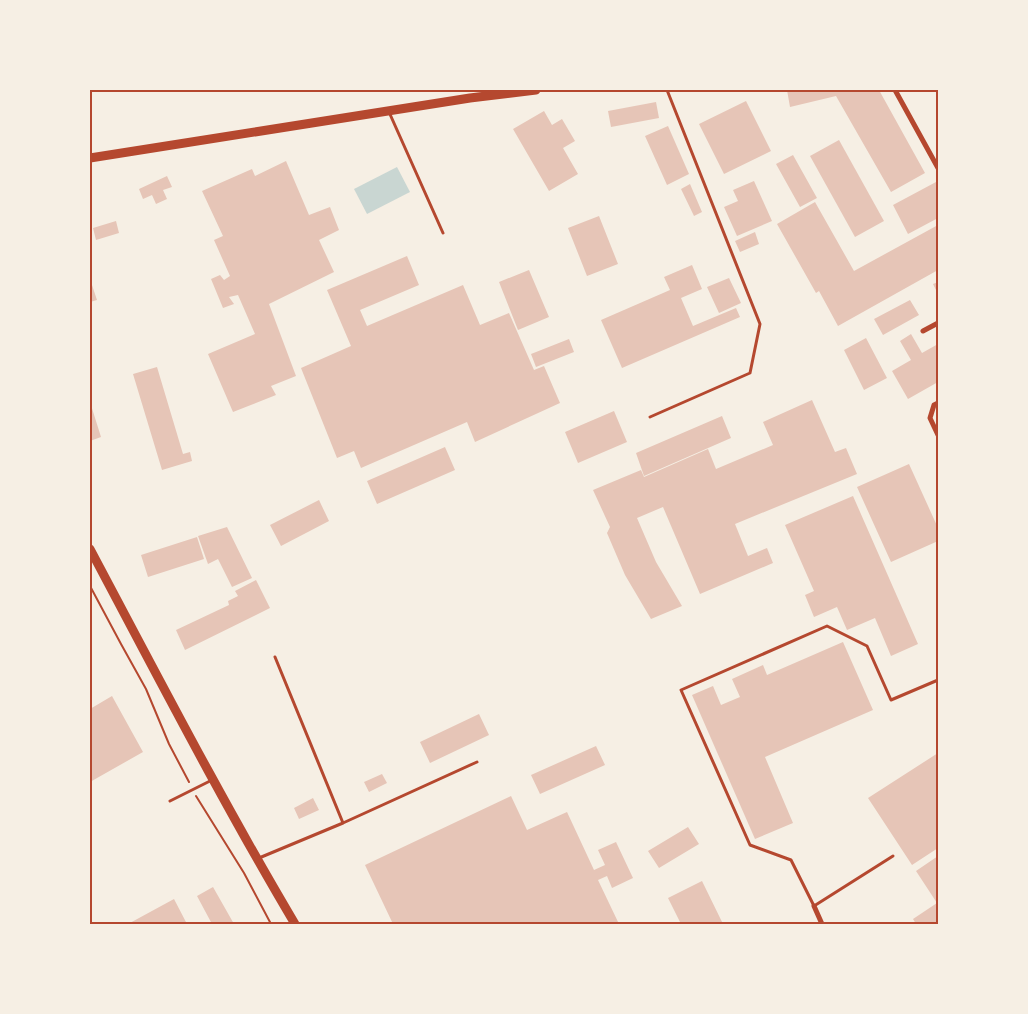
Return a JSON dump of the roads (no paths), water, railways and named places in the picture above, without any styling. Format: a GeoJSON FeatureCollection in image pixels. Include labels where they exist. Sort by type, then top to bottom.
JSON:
{"type":"FeatureCollection","features":[{"type":"Feature","properties":{"kind":"street"},"geometry":{"type":"LineString","coordinates":[[90,158],[536,90]]}},
{"type":"Feature","properties":{"kind":"street"},"geometry":{"type":"LineString","coordinates":[[895,90],[938,168]]}},
{"type":"Feature","properties":{"kind":"street"},"geometry":{"type":"LineString","coordinates":[[923,331],[938,323]]}},
{"type":"Feature","properties":{"kind":"street"},"geometry":{"type":"LineString","coordinates":[[938,403],[934,405],[930,418],[938,435]]}},
{"type":"Feature","properties":{"kind":"street"},"geometry":{"type":"LineString","coordinates":[[90,549],[256,859],[295,924]]}},
{"type":"Feature","properties":{"kind":"street"},"geometry":{"type":"LineString","coordinates":[[814,906],[822,924]]}},
{"type":"Feature","properties":{"kind":"lane"},"geometry":{"type":"LineString","coordinates":[[482,97],[494,90]]}},
{"type":"Feature","properties":{"kind":"lane"},"geometry":{"type":"LineString","coordinates":[[650,417],[750,373],[760,324],[668,90]]}},
{"type":"Feature","properties":{"kind":"lane"},"geometry":{"type":"LineString","coordinates":[[389,111],[443,233]]}},
{"type":"Feature","properties":{"kind":"lane"},"geometry":{"type":"LineString","coordinates":[[893,856],[814,906],[791,860],[750,845],[681,690],[827,626],[868,646],[891,700],[938,680]]}},
{"type":"Feature","properties":{"kind":"lane"},"geometry":{"type":"LineString","coordinates":[[276,657],[343,823]]}},
{"type":"Feature","properties":{"kind":"lane"},"geometry":{"type":"LineString","coordinates":[[256,859],[343,823],[477,762]]}},
{"type":"Feature","properties":{"kind":"lane"},"geometry":{"type":"LineString","coordinates":[[170,802],[213,780]]}}]}
